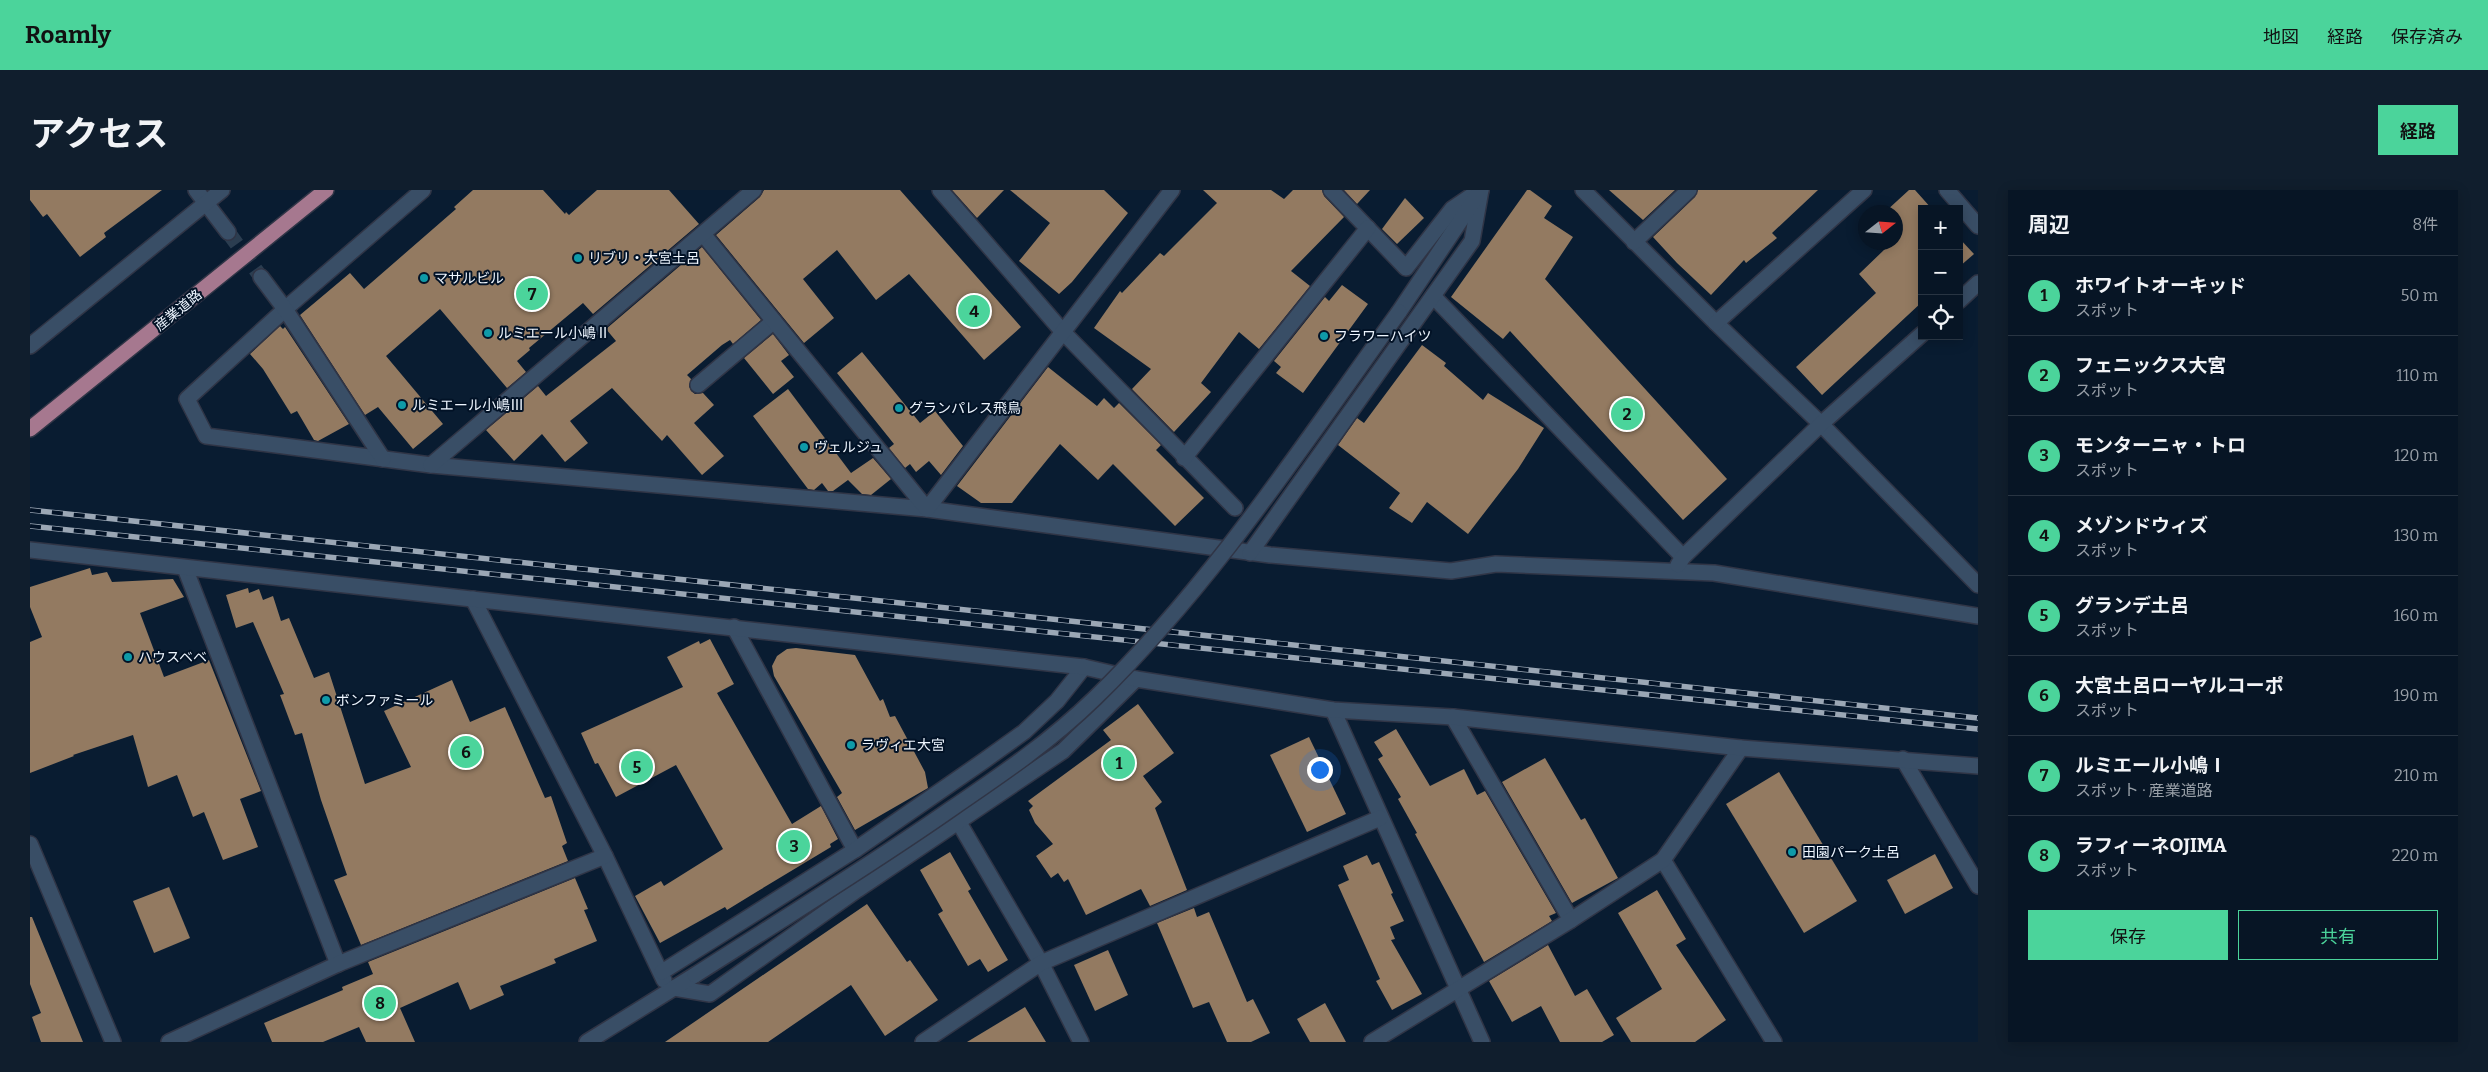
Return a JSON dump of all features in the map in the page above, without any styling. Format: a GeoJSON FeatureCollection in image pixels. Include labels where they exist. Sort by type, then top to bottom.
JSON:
{"type":"FeatureCollection","features":[{"type":"Feature","properties":{"kind":"main road","name":"産業道路"},"geometry":{"type":"LineString","coordinates":[[30,429],[326,190]]}},
{"type":"Feature","properties":{"kind":"street"},"geometry":{"type":"LineString","coordinates":[[196,190],[228,232]]}},
{"type":"Feature","properties":{"kind":"street"},"geometry":{"type":"LineString","coordinates":[[30,346],[222,190]]}},
{"type":"Feature","properties":{"kind":"street"},"geometry":{"type":"LineString","coordinates":[[423,190],[285,309],[187,399],[206,436],[431,465],[927,509],[1250,553],[1450,571],[1496,564],[1714,573],[1978,616]]}},
{"type":"Feature","properties":{"kind":"street"},"geometry":{"type":"LineString","coordinates":[[431,465],[754,190]]}},
{"type":"Feature","properties":{"kind":"street"},"geometry":{"type":"LineString","coordinates":[[940,190],[1063,332],[1184,458],[1236,508]]}},
{"type":"Feature","properties":{"kind":"street"},"geometry":{"type":"LineString","coordinates":[[927,509],[1172,190]]}},
{"type":"Feature","properties":{"kind":"street"},"geometry":{"type":"LineString","coordinates":[[1331,190],[1406,268],[1452,209],[1481,190]]}},
{"type":"Feature","properties":{"kind":"street"},"geometry":{"type":"LineString","coordinates":[[1250,553],[1472,241],[1481,190]]}},
{"type":"Feature","properties":{"kind":"street"},"geometry":{"type":"LineString","coordinates":[[587,1042],[671,991],[919,832],[1021,762],[1094,699],[1182,604],[1256,511],[1399,312],[1481,190]]}},
{"type":"Feature","properties":{"kind":"street"},"geometry":{"type":"LineString","coordinates":[[1583,190],[1716,323],[1821,424],[1978,585]]}},
{"type":"Feature","properties":{"kind":"street"},"geometry":{"type":"LineString","coordinates":[[1634,242],[1689,190]]}},
{"type":"Feature","properties":{"kind":"street"},"geometry":{"type":"LineString","coordinates":[[1716,323],[1864,190]]}},
{"type":"Feature","properties":{"kind":"street"},"geometry":{"type":"LineString","coordinates":[[1947,190],[1978,226]]}},
{"type":"Feature","properties":{"kind":"street"},"geometry":{"type":"LineString","coordinates":[[1184,458],[1368,228]]}},
{"type":"Feature","properties":{"kind":"street"},"geometry":{"type":"LineString","coordinates":[[703,234],[927,509]]}},
{"type":"Feature","properties":{"kind":"street"},"geometry":{"type":"LineString","coordinates":[[261,276],[285,309],[383,459]]}},
{"type":"Feature","properties":{"kind":"street"},"geometry":{"type":"LineString","coordinates":[[1433,296],[1682,557]]}},
{"type":"Feature","properties":{"kind":"street"},"geometry":{"type":"LineString","coordinates":[[698,385],[774,321]]}},
{"type":"Feature","properties":{"kind":"street"},"geometry":{"type":"LineString","coordinates":[[1675,572],[1682,557],[1821,424],[1918,338]]}},
{"type":"Feature","properties":{"kind":"street"},"geometry":{"type":"LineString","coordinates":[[30,550],[1084,667],[1136,679],[1333,710],[1453,717],[1741,748],[1903,758],[1978,766]]}},
{"type":"Feature","properties":{"kind":"street"},"geometry":{"type":"LineString","coordinates":[[186,568],[338,964]]}},
{"type":"Feature","properties":{"kind":"street"},"geometry":{"type":"LineString","coordinates":[[473,599],[605,856],[671,991]]}},
{"type":"Feature","properties":{"kind":"street"},"geometry":{"type":"LineString","coordinates":[[734,628],[855,850]]}},
{"type":"Feature","properties":{"kind":"street"},"geometry":{"type":"LineString","coordinates":[[662,972],[855,850],[1024,732],[1057,701],[1084,667]]}},
{"type":"Feature","properties":{"kind":"street"},"geometry":{"type":"LineString","coordinates":[[671,991],[710,994],[958,821],[1063,751],[1136,679]]}},
{"type":"Feature","properties":{"kind":"street"},"geometry":{"type":"LineString","coordinates":[[1333,710],[1482,1042]]}},
{"type":"Feature","properties":{"kind":"street"},"geometry":{"type":"LineString","coordinates":[[1453,717],[1571,920]]}},
{"type":"Feature","properties":{"kind":"street"},"geometry":{"type":"LineString","coordinates":[[1372,1042],[1571,920],[1663,860],[1741,748]]}},
{"type":"Feature","properties":{"kind":"street"},"geometry":{"type":"LineString","coordinates":[[1903,758],[1978,886]]}},
{"type":"Feature","properties":{"kind":"street"},"geometry":{"type":"LineString","coordinates":[[923,1042],[1041,964],[1380,818]]}},
{"type":"Feature","properties":{"kind":"street"},"geometry":{"type":"LineString","coordinates":[[958,821],[1041,964],[1081,1042]]}},
{"type":"Feature","properties":{"kind":"street"},"geometry":{"type":"LineString","coordinates":[[30,844],[113,1042]]}},
{"type":"Feature","properties":{"kind":"street"},"geometry":{"type":"LineString","coordinates":[[169,1042],[338,964],[605,856]]}},
{"type":"Feature","properties":{"kind":"street"},"geometry":{"type":"LineString","coordinates":[[1663,860],[1774,1042]]}},
{"type":"Feature","properties":{"kind":"building"},"geometry":{"type":"Polygon","coordinates":[[[30,190],[162,190],[104,233],[106,237],[80,257],[47,214],[43,217],[30,200],[30,190]]]}},
{"type":"Feature","properties":{"kind":"building"},"geometry":{"type":"Polygon","coordinates":[[[473,190],[543,190],[565,214],[566,212],[569,215],[597,190],[669,190],[699,224],[593,314],[583,303],[529,348],[530,350],[517,361],[526,372],[507,388],[440,309],[386,356],[443,424],[413,449],[378,407],[365,415],[300,315],[350,273],[364,289],[456,209],[454,207],[473,190]]]}},
{"type":"Feature","properties":{"kind":"building"},"geometry":{"type":"Polygon","coordinates":[[[764,190],[900,190],[1021,327],[984,360],[909,274],[876,300],[837,250],[803,279],[834,318],[804,343],[716,235],[760,197],[764,190]]]}},
{"type":"Feature","properties":{"kind":"building"},"geometry":{"type":"Polygon","coordinates":[[[952,190],[1004,190],[977,218],[952,190]]]}},
{"type":"Feature","properties":{"kind":"building"},"geometry":{"type":"Polygon","coordinates":[[[1010,190],[1104,190],[1128,213],[1072,282],[1059,294],[1019,261],[1050,223],[1010,190]]]}},
{"type":"Feature","properties":{"kind":"building"},"geometry":{"type":"Polygon","coordinates":[[[1203,190],[1271,190],[1284,199],[1293,190],[1322,190],[1324,196],[1344,217],[1291,271],[1310,286],[1259,349],[1239,332],[1201,383],[1211,392],[1174,432],[1132,389],[1151,369],[1094,328],[1120,291],[1122,293],[1160,253],[1164,256],[1217,203],[1203,190]]]}},
{"type":"Feature","properties":{"kind":"building"},"geometry":{"type":"Polygon","coordinates":[[[1344,190],[1370,190],[1357,204],[1344,190]]]}},
{"type":"Feature","properties":{"kind":"building"},"geometry":{"type":"Polygon","coordinates":[[[1527,190],[1530,190],[1552,206],[1544,218],[1573,237],[1545,279],[1727,479],[1683,520],[1510,331],[1503,339],[1451,297],[1527,190]]]}},
{"type":"Feature","properties":{"kind":"building"},"geometry":{"type":"Polygon","coordinates":[[[1609,190],[1675,190],[1643,220],[1609,190]]]}},
{"type":"Feature","properties":{"kind":"building"},"geometry":{"type":"Polygon","coordinates":[[[1698,190],[1818,190],[1772,233],[1777,238],[1746,263],[1744,260],[1711,295],[1653,237],[1695,197],[1698,190]]]}},
{"type":"Feature","properties":{"kind":"building"},"geometry":{"type":"Polygon","coordinates":[[[1909,190],[1915,190],[1928,205],[1918,205],[1918,306],[1822,395],[1796,367],[1876,293],[1859,274],[1884,250],[1903,250],[1903,205],[1893,205],[1909,190]]]}},
{"type":"Feature","properties":{"kind":"building"},"geometry":{"type":"Polygon","coordinates":[[[1405,198],[1424,218],[1397,244],[1382,229],[1405,198]]]}},
{"type":"Feature","properties":{"kind":"building"},"geometry":{"type":"Polygon","coordinates":[[[1963,242],[1974,254],[1963,264],[1963,242]]]}},
{"type":"Feature","properties":{"kind":"building"},"geometry":{"type":"Polygon","coordinates":[[[702,247],[761,320],[733,344],[730,340],[722,345],[687,375],[691,379],[689,386],[691,391],[695,394],[703,393],[714,405],[694,423],[724,456],[702,475],[667,435],[662,441],[612,388],[570,421],[588,443],[565,462],[542,434],[514,461],[486,430],[538,386],[546,396],[616,341],[606,329],[702,247]]]}},
{"type":"Feature","properties":{"kind":"building","name":"フラワーハイツ"},"geometry":{"type":"Polygon","coordinates":[[[1342,285],[1368,304],[1303,393],[1276,373],[1281,367],[1274,361],[1325,297],[1329,301],[1342,285]]]}},
{"type":"Feature","properties":{"kind":"building"},"geometry":{"type":"Polygon","coordinates":[[[280,326],[283,329],[285,327],[349,424],[318,441],[314,440],[297,411],[291,414],[263,369],[250,354],[280,326]]]}},
{"type":"Feature","properties":{"kind":"building"},"geometry":{"type":"Polygon","coordinates":[[[773,334],[789,355],[781,361],[794,377],[773,394],[744,358],[773,334]]]}},
{"type":"Feature","properties":{"kind":"building"},"geometry":{"type":"Polygon","coordinates":[[[1422,345],[1446,363],[1444,366],[1483,400],[1488,393],[1544,428],[1518,469],[1468,534],[1427,502],[1412,523],[1389,508],[1400,493],[1338,445],[1357,418],[1364,423],[1422,345]]]}},
{"type":"Feature","properties":{"kind":"building","name":"グランパレス飛鳥"},"geometry":{"type":"Polygon","coordinates":[[[862,352],[920,423],[935,411],[963,446],[941,475],[929,461],[916,472],[910,464],[905,468],[889,448],[894,444],[837,373],[862,352]]]}},
{"type":"Feature","properties":{"kind":"building"},"geometry":{"type":"Polygon","coordinates":[[[1048,367],[1097,406],[1104,398],[1114,408],[1119,403],[1161,445],[1156,450],[1204,498],[1175,526],[1113,464],[1098,480],[1060,444],[1012,503],[981,503],[957,486],[1048,367]]]}},
{"type":"Feature","properties":{"kind":"building","name":"ヴェルジュ"},"geometry":{"type":"Polygon","coordinates":[[[788,389],[851,473],[873,458],[891,479],[871,495],[862,494],[848,480],[833,491],[828,491],[822,483],[814,490],[808,489],[753,416],[788,389]]]}},
{"type":"Feature","properties":{"kind":"building"},"geometry":{"type":"Polygon","coordinates":[[[90,568],[92,575],[107,572],[112,582],[173,579],[184,597],[140,613],[164,677],[209,660],[261,791],[240,799],[258,847],[223,860],[204,812],[193,817],[177,775],[148,787],[133,735],[73,755],[30,773],[30,642],[42,637],[30,607],[30,587],[90,568]]]}},
{"type":"Feature","properties":{"kind":"building"},"geometry":{"type":"Polygon","coordinates":[[[248,588],[249,593],[259,589],[263,600],[273,596],[281,621],[289,618],[314,678],[329,672],[365,784],[411,767],[384,711],[452,680],[470,722],[505,707],[545,798],[551,796],[567,843],[562,846],[568,861],[361,945],[334,880],[347,875],[321,800],[302,733],[295,735],[280,695],[284,694],[253,622],[236,628],[226,595],[248,588]]]}},
{"type":"Feature","properties":{"kind":"building"},"geometry":{"type":"Polygon","coordinates":[[[710,639],[734,684],[717,693],[792,824],[821,806],[838,839],[830,844],[831,847],[727,910],[725,907],[660,943],[635,896],[661,881],[664,886],[723,849],[676,765],[616,797],[598,763],[595,764],[581,733],[683,687],[667,657],[699,641],[700,644],[710,639]]]}},
{"type":"Feature","properties":{"kind":"building","name":"ラヴィエ大宮"},"geometry":{"type":"Polygon","coordinates":[[[796,648],[855,655],[880,701],[883,699],[890,717],[895,716],[925,772],[928,788],[855,830],[837,797],[842,793],[774,676],[772,666],[777,656],[787,649],[796,648]]]}},
{"type":"Feature","properties":{"kind":"building"},"geometry":{"type":"Polygon","coordinates":[[[1138,704],[1174,753],[1143,776],[1162,802],[1155,808],[1187,890],[1150,906],[1141,889],[1086,915],[1068,879],[1064,882],[1058,873],[1051,878],[1036,856],[1053,844],[1035,823],[1029,810],[1033,806],[1028,801],[1111,740],[1103,730],[1138,704]]]}},
{"type":"Feature","properties":{"kind":"building"},"geometry":{"type":"Polygon","coordinates":[[[1396,729],[1430,786],[1464,769],[1477,795],[1485,791],[1556,913],[1549,916],[1552,921],[1484,962],[1415,834],[1417,833],[1398,799],[1401,797],[1378,759],[1383,756],[1374,742],[1396,729]]]}},
{"type":"Feature","properties":{"kind":"building"},"geometry":{"type":"Polygon","coordinates":[[[1309,737],[1346,814],[1307,832],[1270,755],[1309,737]]]}},
{"type":"Feature","properties":{"kind":"building"},"geometry":{"type":"Polygon","coordinates":[[[1545,758],[1581,820],[1585,818],[1618,878],[1572,903],[1502,782],[1545,758]]]}},
{"type":"Feature","properties":{"kind":"building","name":"田園パーク土呂"},"geometry":{"type":"Polygon","coordinates":[[[1779,772],[1857,901],[1804,933],[1726,804],[1779,772]]]}},
{"type":"Feature","properties":{"kind":"building"},"geometry":{"type":"Polygon","coordinates":[[[950,852],[971,889],[968,891],[1008,960],[988,972],[980,959],[968,966],[938,914],[943,911],[920,870],[950,852]]]}},
{"type":"Feature","properties":{"kind":"building"},"geometry":{"type":"Polygon","coordinates":[[[1935,854],[1953,888],[1905,914],[1887,880],[1935,854]]]}},
{"type":"Feature","properties":{"kind":"building"},"geometry":{"type":"Polygon","coordinates":[[[1367,855],[1372,865],[1379,862],[1393,893],[1391,894],[1404,921],[1390,927],[1395,939],[1391,940],[1422,994],[1392,1010],[1376,981],[1380,979],[1338,885],[1349,880],[1343,866],[1367,855]]]}},
{"type":"Feature","properties":{"kind":"building"},"geometry":{"type":"Polygon","coordinates":[[[575,878],[588,909],[584,910],[597,941],[554,959],[556,963],[500,986],[504,995],[470,1010],[458,982],[400,1008],[415,1042],[366,1042],[359,1027],[323,1042],[272,1042],[264,1023],[343,990],[342,987],[373,974],[368,962],[575,878]]]}},
{"type":"Feature","properties":{"kind":"building"},"geometry":{"type":"Polygon","coordinates":[[[169,887],[190,938],[154,953],[133,901],[169,887]]]}},
{"type":"Feature","properties":{"kind":"building"},"geometry":{"type":"Polygon","coordinates":[[[1657,890],[1686,939],[1676,945],[1726,1020],[1695,1042],[1631,1042],[1616,1018],[1662,989],[1618,913],[1657,890]]]}},
{"type":"Feature","properties":{"kind":"building"},"geometry":{"type":"Polygon","coordinates":[[[867,904],[907,962],[910,960],[938,1000],[885,1036],[851,985],[768,1042],[665,1042],[867,904]]]}},
{"type":"Feature","properties":{"kind":"building"},"geometry":{"type":"Polygon","coordinates":[[[1194,908],[1197,917],[1209,912],[1247,1002],[1253,999],[1270,1033],[1251,1042],[1227,1042],[1209,1002],[1193,1008],[1157,923],[1194,908]]]}},
{"type":"Feature","properties":{"kind":"building"},"geometry":{"type":"Polygon","coordinates":[[[30,917],[32,917],[83,1042],[41,1042],[32,1017],[41,1013],[30,984],[30,917]]]}},
{"type":"Feature","properties":{"kind":"building"},"geometry":{"type":"Polygon","coordinates":[[[1548,945],[1575,996],[1587,989],[1614,1035],[1602,1042],[1560,1042],[1541,1006],[1512,1022],[1489,981],[1548,945]]]}},
{"type":"Feature","properties":{"kind":"building"},"geometry":{"type":"Polygon","coordinates":[[[1108,950],[1128,995],[1095,1011],[1074,965],[1108,950]]]}},
{"type":"Feature","properties":{"kind":"building"},"geometry":{"type":"Polygon","coordinates":[[[1325,1003],[1346,1042],[1310,1042],[1297,1019],[1325,1003]]]}},
{"type":"Feature","properties":{"kind":"building"},"geometry":{"type":"Polygon","coordinates":[[[1025,1007],[1046,1042],[967,1042],[1025,1007]]]}},
{"type":"Feature","properties":{"kind":"tunnel"},"geometry":{"type":"LineString","coordinates":[[228,232],[261,277]]}},
{"type":"Feature","properties":{"kind":"railway"},"geometry":{"type":"LineString","coordinates":[[30,510],[1978,718]]}},
{"type":"Feature","properties":{"kind":"railway"},"geometry":{"type":"LineString","coordinates":[[30,526],[1978,729]]}},
{"type":"Feature","properties":{"kind":"place","name":"リブリ・大宮土呂"},"geometry":{"type":"Point","coordinates":[578,258]}},
{"type":"Feature","properties":{"kind":"place","name":"マサルビル"},"geometry":{"type":"Point","coordinates":[424,278]}},
{"type":"Feature","properties":{"kind":"place","name":"ルミエール小嶋Ⅰ"},"geometry":{"type":"Point","coordinates":[532,294]}},
{"type":"Feature","properties":{"kind":"place","name":"メゾンドウィズ"},"geometry":{"type":"Point","coordinates":[974,311]}},
{"type":"Feature","properties":{"kind":"place","name":"ルミエール小嶋Ⅱ"},"geometry":{"type":"Point","coordinates":[488,333]}},
{"type":"Feature","properties":{"kind":"place","name":"フラワーハイツ"},"geometry":{"type":"Point","coordinates":[1324,336]}},
{"type":"Feature","properties":{"kind":"place","name":"ルミエール小嶋Ⅲ"},"geometry":{"type":"Point","coordinates":[402,405]}},
{"type":"Feature","properties":{"kind":"place","name":"グランパレス飛鳥"},"geometry":{"type":"Point","coordinates":[899,408]}},
{"type":"Feature","properties":{"kind":"place","name":"フェニックス大宮"},"geometry":{"type":"Point","coordinates":[1627,414]}},
{"type":"Feature","properties":{"kind":"place","name":"ヴェルジュ"},"geometry":{"type":"Point","coordinates":[804,447]}},
{"type":"Feature","properties":{"kind":"place","name":"ハウスベベ"},"geometry":{"type":"Point","coordinates":[128,657]}},
{"type":"Feature","properties":{"kind":"place","name":"ボンファミール"},"geometry":{"type":"Point","coordinates":[326,700]}},
{"type":"Feature","properties":{"kind":"place","name":"ラヴィエ大宮"},"geometry":{"type":"Point","coordinates":[851,745]}},
{"type":"Feature","properties":{"kind":"place","name":"大宮土呂ローヤルコーポ"},"geometry":{"type":"Point","coordinates":[466,752]}},
{"type":"Feature","properties":{"kind":"place","name":"ホワイトオーキッド"},"geometry":{"type":"Point","coordinates":[1119,763]}},
{"type":"Feature","properties":{"kind":"place","name":"グランデ土呂"},"geometry":{"type":"Point","coordinates":[637,767]}},
{"type":"Feature","properties":{"kind":"place","name":"モンターニャ・トロ"},"geometry":{"type":"Point","coordinates":[794,846]}},
{"type":"Feature","properties":{"kind":"place","name":"田園パーク土呂"},"geometry":{"type":"Point","coordinates":[1792,852]}},
{"type":"Feature","properties":{"kind":"place","name":"ラフィーネOJIMA"},"geometry":{"type":"Point","coordinates":[380,1003]}}]}
